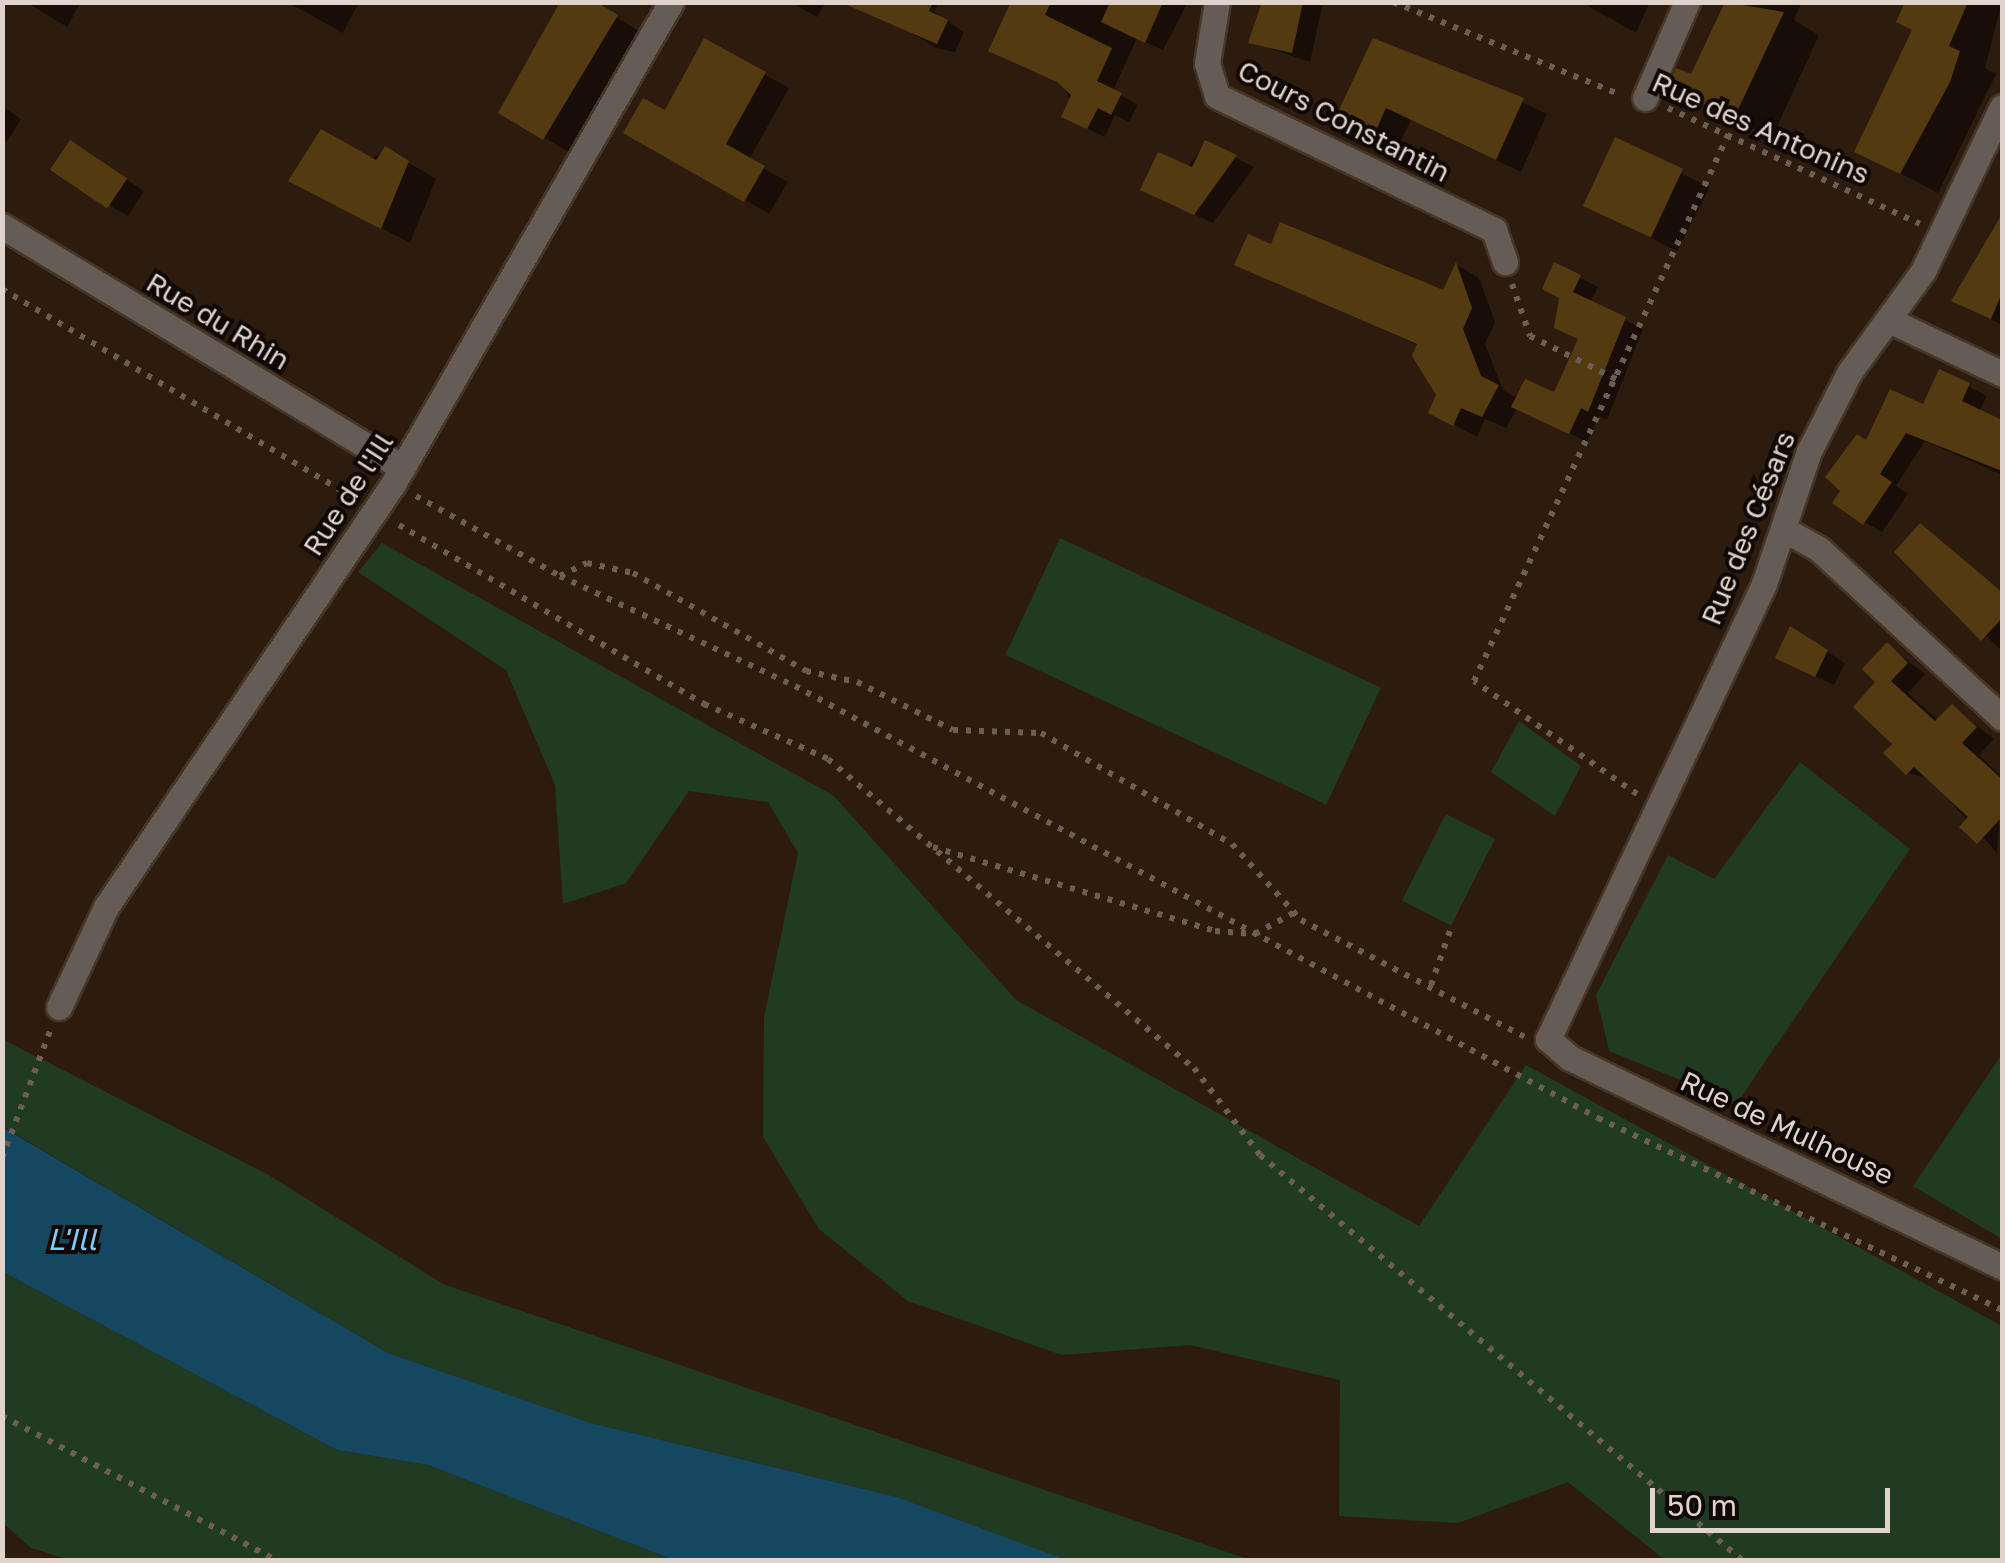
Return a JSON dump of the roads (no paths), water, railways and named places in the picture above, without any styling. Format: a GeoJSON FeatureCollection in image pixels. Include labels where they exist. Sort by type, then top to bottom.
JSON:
{"type":"FeatureCollection","features":[{"type":"Feature","properties":{"kind":"street","name":"Rue de l'Ill"},"geometry":{"type":"LineString","coordinates":[[59,1007],[106,908],[398,476],[671,2]]}},
{"type":"Feature","properties":{"kind":"street","name":"Cours Constantin"},"geometry":{"type":"LineString","coordinates":[[1218,2],[1207,63],[1218,96],[1494,230],[1505,262]]}},
{"type":"Feature","properties":{"kind":"street"},"geometry":{"type":"LineString","coordinates":[[1645,98],[1686,2]]}},
{"type":"Feature","properties":{"kind":"street","name":"Rue des Césars"},"geometry":{"type":"LineString","coordinates":[[1548,1039],[1785,530],[1809,451],[1942,235],[2002,106]]}},
{"type":"Feature","properties":{"kind":"street","name":"Rue du Rhin"},"geometry":{"type":"LineString","coordinates":[[2,226],[398,476]]}},
{"type":"Feature","properties":{"kind":"street"},"geometry":{"type":"LineString","coordinates":[[1889,320],[2002,374]]}},
{"type":"Feature","properties":{"kind":"street"},"geometry":{"type":"LineString","coordinates":[[1785,530],[1819,549],[2002,718]]}},
{"type":"Feature","properties":{"kind":"street","name":"Rue de Mulhouse"},"geometry":{"type":"LineString","coordinates":[[1548,1039],[1570,1058],[2002,1267]]}},
{"type":"Feature","properties":{"kind":"water","name":"L'Ill"},"geometry":{"type":"Polygon","coordinates":[[[2,1127],[388,1353],[591,1423],[897,1497],[1067,1560],[674,1560],[428,1465],[337,1450],[3,1272],[2,1127]]]}}]}
